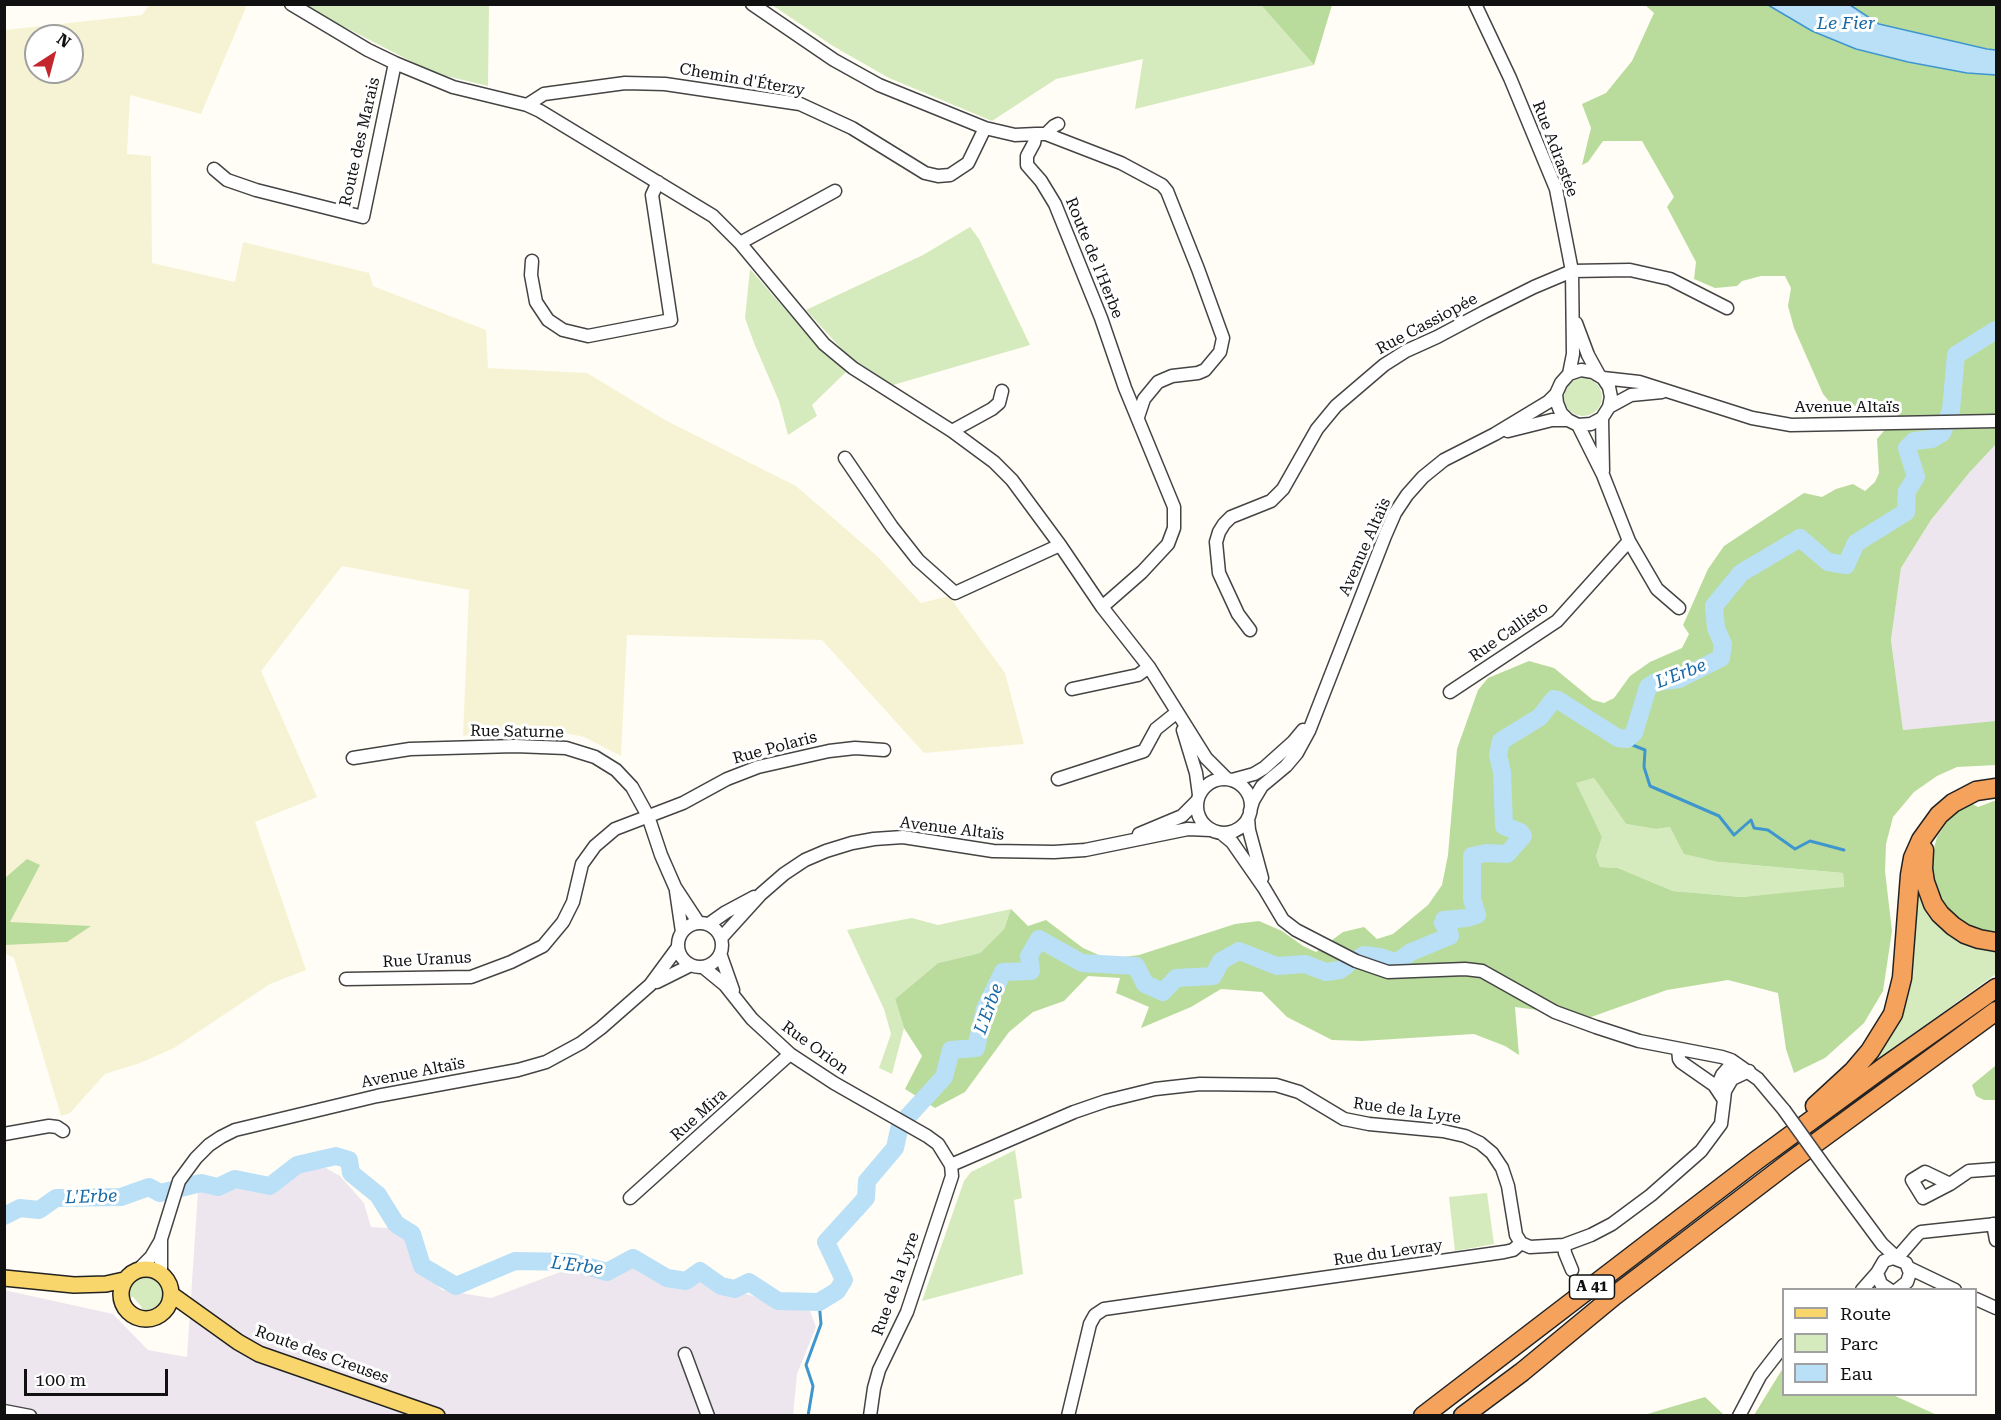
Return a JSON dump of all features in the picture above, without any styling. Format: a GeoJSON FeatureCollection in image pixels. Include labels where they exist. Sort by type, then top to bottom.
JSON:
{"type":"FeatureCollection","features":[{"type":"Feature","properties":{"kind":"highway"},"geometry":{"type":"LineString","coordinates":[[1757,1160],[1853,1071],[1870,1051],[1893,1014],[1902,978],[1911,868],[1919,843],[1948,806],[1976,791],[1996,788]]}},
{"type":"Feature","properties":{"kind":"highway"},"geometry":{"type":"LineString","coordinates":[[1934,821],[1926,840],[1923,861],[1925,882],[1933,904],[1946,921],[1959,931],[1979,939],[1996,942]]}},
{"type":"Feature","properties":{"kind":"highway","name":"A 41"},"geometry":{"type":"LineString","coordinates":[[1423,1416],[1757,1160],[1996,988]]}},
{"type":"Feature","properties":{"kind":"highway","name":"A 41"},"geometry":{"type":"LineString","coordinates":[[1463,1416],[1522,1372],[1614,1296],[1778,1171],[1996,1011]]}},
{"type":"Feature","properties":{"kind":"highway"},"geometry":{"type":"LineString","coordinates":[[1932,1058],[1996,1026]]}},
{"type":"Feature","properties":{"kind":"main road"},"geometry":{"type":"LineString","coordinates":[[140,1269],[151,1269],[161,1274],[168,1282],[171,1294],[170,1301],[163,1312],[148,1319],[126,1310],[120,1291],[128,1275],[140,1269]]}},
{"type":"Feature","properties":{"kind":"main road"},"geometry":{"type":"LineString","coordinates":[[4,1279],[74,1285],[106,1284],[124,1280]]}},
{"type":"Feature","properties":{"kind":"main road"},"geometry":{"type":"LineString","coordinates":[[4,1279],[49,1290],[101,1294],[122,1302]]}},
{"type":"Feature","properties":{"kind":"main road","name":"Route des Creuses"},"geometry":{"type":"LineString","coordinates":[[171,1294],[238,1342],[259,1354],[437,1416]]}},
{"type":"Feature","properties":{"kind":"main road"},"geometry":{"type":"LineString","coordinates":[[163,1312],[184,1315],[210,1334],[236,1347],[259,1354]]}},
{"type":"Feature","properties":{"kind":"street"},"geometry":{"type":"LineString","coordinates":[[291,4],[368,50],[395,63],[453,87],[526,105],[556,120],[713,216],[740,243],[824,344],[853,368],[952,431],[994,462],[1012,480],[1060,545],[1102,608],[1149,667],[1178,717],[1206,758],[1229,780],[1240,785],[1247,792],[1250,802],[1249,830],[1264,888]]}},
{"type":"Feature","properties":{"kind":"street"},"geometry":{"type":"LineString","coordinates":[[752,4],[834,60],[879,85],[985,128],[1015,135],[1041,134],[1121,163],[1161,185],[1167,191],[1223,338],[1220,352],[1205,370],[1165,378],[1150,389],[1138,417]]}},
{"type":"Feature","properties":{"kind":"street","name":"Rue Adrastée"},"geometry":{"type":"LineString","coordinates":[[1475,4],[1510,78],[1556,189],[1572,271],[1573,354],[1569,374]]}},
{"type":"Feature","properties":{"kind":"street","name":"Route des Marais"},"geometry":{"type":"LineString","coordinates":[[214,170],[227,180],[256,190],[363,217],[395,63]]}},
{"type":"Feature","properties":{"kind":"street","name":"Chemin d'Éterzy"},"geometry":{"type":"LineString","coordinates":[[526,105],[544,94],[625,83],[665,84],[800,104],[852,128],[925,172],[938,176],[950,175],[968,163],[985,128]]}},
{"type":"Feature","properties":{"kind":"street"},"geometry":{"type":"LineString","coordinates":[[1041,134],[1058,124]]}},
{"type":"Feature","properties":{"kind":"street","name":"Route de l'Herbe"},"geometry":{"type":"LineString","coordinates":[[1041,134],[1027,156],[1027,165],[1041,181],[1055,204],[1101,318],[1125,388],[1174,507],[1172,537],[1162,552],[1102,608]]}},
{"type":"Feature","properties":{"kind":"street"},"geometry":{"type":"LineString","coordinates":[[532,261],[531,275],[536,302],[548,320],[563,330],[588,336],[671,320],[652,195],[658,182]]}},
{"type":"Feature","properties":{"kind":"street"},"geometry":{"type":"LineString","coordinates":[[740,243],[835,191]]}},
{"type":"Feature","properties":{"kind":"street"},"geometry":{"type":"LineString","coordinates":[[1572,271],[1630,270],[1670,279],[1727,308]]}},
{"type":"Feature","properties":{"kind":"street","name":"Rue Cassiopée"},"geometry":{"type":"LineString","coordinates":[[1250,630],[1238,614],[1219,573],[1216,542],[1224,524],[1243,510],[1271,501],[1283,489],[1317,429],[1336,406],[1376,370],[1406,351],[1534,287],[1572,271]]}},
{"type":"Feature","properties":{"kind":"street","name":"Rue Adrastée"},"geometry":{"type":"LineString","coordinates":[[1573,313],[1588,355],[1601,377]]}},
{"type":"Feature","properties":{"kind":"street"},"geometry":{"type":"LineString","coordinates":[[1603,475],[1606,413],[1611,397],[1609,387],[1601,377],[1593,372],[1581,370],[1569,374],[1560,383],[1556,394],[1557,404],[1561,413],[1573,422],[1603,475],[1629,540],[1658,589],[1679,608]]}},
{"type":"Feature","properties":{"kind":"street","name":"Avenue Altaïs"},"geometry":{"type":"LineString","coordinates":[[1601,377],[1640,382],[1752,418],[1791,425],[1991,421]]}},
{"type":"Feature","properties":{"kind":"street"},"geometry":{"type":"LineString","coordinates":[[1125,388],[1144,399]]}},
{"type":"Feature","properties":{"kind":"street"},"geometry":{"type":"LineString","coordinates":[[952,431],[996,406],[1002,391]]}},
{"type":"Feature","properties":{"kind":"street","name":"Avenue Altaïs"},"geometry":{"type":"LineString","coordinates":[[1606,413],[1631,395],[1666,391]]}},
{"type":"Feature","properties":{"kind":"street","name":"Avenue Altaïs"},"geometry":{"type":"LineString","coordinates":[[1249,815],[1253,801],[1262,786],[1286,766],[1297,753],[1309,732],[1314,714],[1395,513],[1423,477],[1443,460],[1496,434],[1548,402],[1556,394]]}},
{"type":"Feature","properties":{"kind":"street"},"geometry":{"type":"LineString","coordinates":[[1573,422],[1591,424],[1606,413]]}},
{"type":"Feature","properties":{"kind":"street","name":"Avenue Altaïs"},"geometry":{"type":"LineString","coordinates":[[1496,434],[1552,420],[1573,422]]}},
{"type":"Feature","properties":{"kind":"street"},"geometry":{"type":"LineString","coordinates":[[845,458],[892,527],[918,560],[955,593],[1060,545]]}},
{"type":"Feature","properties":{"kind":"street","name":"Rue Callisto"},"geometry":{"type":"LineString","coordinates":[[1450,692],[1557,621],[1629,540]]}},
{"type":"Feature","properties":{"kind":"street"},"geometry":{"type":"LineString","coordinates":[[1072,689],[1138,675],[1149,667]]}},
{"type":"Feature","properties":{"kind":"street","name":"Avenue Altaïs"},"geometry":{"type":"LineString","coordinates":[[1229,780],[1254,774],[1264,768],[1293,742],[1314,714]]}},
{"type":"Feature","properties":{"kind":"street"},"geometry":{"type":"LineString","coordinates":[[1058,779],[1144,751],[1156,729],[1178,717]]}},
{"type":"Feature","properties":{"kind":"street"},"geometry":{"type":"LineString","coordinates":[[1178,717],[1196,773],[1200,818],[1232,842],[1283,920],[1296,930],[1374,968],[1388,972],[1465,969],[1482,971],[1555,1012],[1619,1035],[1722,1057],[1737,1064],[1749,1071],[1765,1086],[1882,1244],[1915,1273],[1950,1288]]}},
{"type":"Feature","properties":{"kind":"street","name":"Rue Saturne"},"geometry":{"type":"LineString","coordinates":[[352,758],[410,750],[515,746],[566,748],[595,757],[616,770],[632,787],[648,816],[675,887],[703,923]]}},
{"type":"Feature","properties":{"kind":"street","name":"Rue Polaris"},"geometry":{"type":"LineString","coordinates":[[648,816],[683,803],[727,779],[785,760],[855,748],[884,750]]}},
{"type":"Feature","properties":{"kind":"street"},"geometry":{"type":"LineString","coordinates":[[1198,798],[1210,783],[1229,780]]}},
{"type":"Feature","properties":{"kind":"street","name":"Avenue Altaïs"},"geometry":{"type":"LineString","coordinates":[[1119,844],[1182,816],[1198,798]]}},
{"type":"Feature","properties":{"kind":"street"},"geometry":{"type":"LineString","coordinates":[[1216,831],[1237,830],[1249,815]]}},
{"type":"Feature","properties":{"kind":"street","name":"Rue Uranus"},"geometry":{"type":"LineString","coordinates":[[345,979],[471,977],[511,962],[543,946],[563,922],[573,902],[582,864],[595,846],[615,829],[648,816]]}},
{"type":"Feature","properties":{"kind":"street","name":"Avenue Altaïs"},"geometry":{"type":"LineString","coordinates":[[722,938],[761,894],[805,860],[826,851],[874,839],[903,837],[977,849],[1022,853],[1085,850],[1188,829],[1216,831]]}},
{"type":"Feature","properties":{"kind":"street","name":"Rue Saturne"},"geometry":{"type":"LineString","coordinates":[[675,887],[682,932]]}},
{"type":"Feature","properties":{"kind":"street","name":"Avenue Altaïs"},"geometry":{"type":"LineString","coordinates":[[703,923],[761,894]]}},
{"type":"Feature","properties":{"kind":"street"},"geometry":{"type":"LineString","coordinates":[[703,923],[716,928],[723,945],[721,956],[711,965],[697,966],[680,955],[678,947],[682,932],[687,926],[703,923]]}},
{"type":"Feature","properties":{"kind":"street","name":"Avenue Altaïs"},"geometry":{"type":"LineString","coordinates":[[650,985],[678,947]]}},
{"type":"Feature","properties":{"kind":"street","name":"Rue Orion"},"geometry":{"type":"LineString","coordinates":[[721,956],[737,1000]]}},
{"type":"Feature","properties":{"kind":"street","name":"Avenue Altaïs"},"geometry":{"type":"LineString","coordinates":[[161,1239],[179,1181],[209,1145],[235,1130],[377,1096],[518,1070],[546,1062],[581,1043],[650,985],[675,971],[697,966]]}},
{"type":"Feature","properties":{"kind":"street","name":"Rue Orion"},"geometry":{"type":"LineString","coordinates":[[697,966],[716,976],[752,1019],[790,1054],[834,1083],[938,1144],[951,1165]]}},
{"type":"Feature","properties":{"kind":"street"},"geometry":{"type":"LineString","coordinates":[[1678,1049],[1681,1062],[1709,1082],[1721,1095]]}},
{"type":"Feature","properties":{"kind":"street","name":"Rue Mira"},"geometry":{"type":"LineString","coordinates":[[630,1198],[790,1054]]}},
{"type":"Feature","properties":{"kind":"street","name":"Rue du Levray"},"geometry":{"type":"LineString","coordinates":[[1068,1416],[1089,1323],[1104,1309],[1504,1252],[1513,1250],[1521,1243],[1530,1247],[1564,1245],[1592,1235],[1612,1224],[1650,1195],[1701,1151],[1723,1118],[1719,1082],[1729,1067],[1737,1064]]}},
{"type":"Feature","properties":{"kind":"street","name":"Rue du Levray"},"geometry":{"type":"LineString","coordinates":[[1721,1095],[1732,1079],[1749,1071]]}},
{"type":"Feature","properties":{"kind":"street","name":"Rue de la Lyre"},"geometry":{"type":"LineString","coordinates":[[870,1416],[879,1370],[906,1312],[952,1176],[951,1165],[1074,1112],[1106,1101],[1155,1089],[1200,1084],[1276,1085],[1299,1092],[1344,1119],[1369,1124],[1443,1131],[1465,1136],[1480,1143],[1492,1153],[1502,1168],[1508,1186],[1516,1235],[1521,1243]]}},
{"type":"Feature","properties":{"kind":"street"},"geometry":{"type":"LineString","coordinates":[[4,1134],[49,1126],[63,1131]]}},
{"type":"Feature","properties":{"kind":"street"},"geometry":{"type":"LineString","coordinates":[[1950,1184],[1969,1171],[1996,1168]]}},
{"type":"Feature","properties":{"kind":"street"},"geometry":{"type":"LineString","coordinates":[[1884,1261],[1898,1258],[1914,1237],[1921,1232],[1995,1224],[1996,1240]]}},
{"type":"Feature","properties":{"kind":"street"},"geometry":{"type":"LineString","coordinates":[[140,1269],[151,1257],[161,1239]]}},
{"type":"Feature","properties":{"kind":"street"},"geometry":{"type":"LineString","coordinates":[[161,1239],[161,1274]]}},
{"type":"Feature","properties":{"kind":"street"},"geometry":{"type":"LineString","coordinates":[[1864,1288],[1877,1274],[1884,1261],[1882,1244]]}},
{"type":"Feature","properties":{"kind":"street"},"geometry":{"type":"LineString","coordinates":[[1564,1245],[1564,1253],[1572,1270]]}},
{"type":"Feature","properties":{"kind":"street"},"geometry":{"type":"LineString","coordinates":[[1899,1288],[1904,1286],[1909,1278],[1909,1268]]}},
{"type":"Feature","properties":{"kind":"street"},"geometry":{"type":"LineString","coordinates":[[1877,1274],[1881,1284],[1893,1288]]}},
{"type":"Feature","properties":{"kind":"street"},"geometry":{"type":"LineString","coordinates":[[1977,1299],[1996,1308]]}},
{"type":"Feature","properties":{"kind":"street"},"geometry":{"type":"LineString","coordinates":[[1739,1416],[1760,1376],[1782,1348]]}},
{"type":"Feature","properties":{"kind":"street"},"geometry":{"type":"LineString","coordinates":[[685,1354],[708,1416]]}},
{"type":"Feature","properties":{"kind":"street"},"geometry":{"type":"LineString","coordinates":[[4,1410],[30,1416]]}},
{"type":"Feature","properties":{"kind":"shaded area"},"geometry":{"type":"Polygon","coordinates":[[[149,5],[247,5],[201,114],[130,95],[127,154],[151,156],[152,263],[235,282],[243,242],[369,273],[373,286],[486,330],[488,368],[587,373],[665,420],[796,486],[877,556],[921,603],[949,596],[1005,673],[1024,744],[924,753],[822,640],[627,635],[621,756],[584,737],[552,730],[463,736],[469,590],[342,566],[261,671],[317,797],[255,822],[306,970],[270,984],[174,1048],[140,1063],[105,1074],[70,1113],[61,1116],[14,958],[5,953],[5,30],[24,28],[24,84],[84,84],[84,24],[60,24],[142,15],[149,5]]]}},
{"type":"Feature","properties":{"kind":"shaded area"},"geometry":{"type":"Polygon","coordinates":[[[1996,444],[1996,722],[1903,730],[1891,640],[1901,568],[1931,520],[1996,444]]]}},
{"type":"Feature","properties":{"kind":"shaded area"},"geometry":{"type":"Polygon","coordinates":[[[326,1168],[340,1176],[364,1203],[371,1227],[388,1228],[411,1240],[413,1261],[442,1290],[491,1298],[571,1268],[609,1276],[631,1265],[658,1282],[677,1287],[702,1280],[781,1305],[810,1311],[816,1327],[797,1374],[793,1415],[5,1416],[4,1290],[113,1314],[148,1350],[187,1357],[198,1191],[217,1190],[238,1184],[270,1190],[295,1171],[326,1168]]]}},
{"type":"Feature","properties":{"kind":"green space"},"geometry":{"type":"Polygon","coordinates":[[[307,5],[489,5],[488,86],[434,73],[325,17],[307,5]]]}},
{"type":"Feature","properties":{"kind":"green space"},"geometry":{"type":"Polygon","coordinates":[[[772,5],[1261,5],[1314,65],[1135,109],[1143,59],[1056,79],[992,121],[889,78],[833,46],[772,5]]]}},
{"type":"Feature","properties":{"kind":"green space"},"geometry":{"type":"Polygon","coordinates":[[[1261,5],[1332,5],[1314,65],[1261,5]]]}},
{"type":"Feature","properties":{"kind":"green space"},"geometry":{"type":"Polygon","coordinates":[[[1645,5],[1768,5],[1812,31],[1856,49],[1967,73],[1996,75],[1996,444],[1931,520],[1901,568],[1891,640],[1903,730],[1996,721],[1996,765],[1957,767],[1937,776],[1914,792],[1893,817],[1886,844],[1885,871],[1892,931],[1883,991],[1864,1023],[1825,1058],[1794,1073],[1786,1049],[1778,993],[1728,980],[1667,990],[1591,1017],[1515,1007],[1519,1055],[1505,1046],[1474,1034],[1362,1041],[1332,1040],[1287,1017],[1262,992],[1221,989],[1191,1007],[1141,1028],[1149,1007],[1116,993],[1120,978],[1088,976],[1064,1001],[1033,1012],[1009,1032],[965,1092],[935,1108],[905,1089],[922,1056],[904,1028],[895,999],[938,963],[980,953],[1004,929],[1011,909],[1028,926],[1046,920],[1083,948],[1108,959],[1139,955],[1235,924],[1259,921],[1282,931],[1316,952],[1343,932],[1364,927],[1377,939],[1393,934],[1428,905],[1442,885],[1448,855],[1457,749],[1478,690],[1488,678],[1529,661],[1554,668],[1593,700],[1604,703],[1614,698],[1630,676],[1650,662],[1682,648],[1689,634],[1683,625],[1708,569],[1724,546],[1804,493],[1822,497],[1836,489],[1853,484],[1865,491],[1875,482],[1879,473],[1877,439],[1902,410],[1899,405],[1833,406],[1823,394],[1794,328],[1788,306],[1791,288],[1785,276],[1761,276],[1742,281],[1737,286],[1715,288],[1694,279],[1696,262],[1667,207],[1674,197],[1642,141],[1603,141],[1588,162],[1582,165],[1591,128],[1582,104],[1606,93],[1632,61],[1654,13],[1645,5]],[[1594,778],[1576,783],[1602,837],[1596,856],[1600,867],[1618,868],[1673,891],[1742,897],[1844,887],[1843,873],[1719,862],[1684,854],[1670,827],[1656,829],[1626,824],[1594,778]]]}},
{"type":"Feature","properties":{"kind":"green space"},"geometry":{"type":"Polygon","coordinates":[[[1850,5],[1996,5],[1996,50],[1879,24],[1850,5]]]}},
{"type":"Feature","properties":{"kind":"green space"},"geometry":{"type":"Polygon","coordinates":[[[970,227],[979,239],[1030,345],[893,385],[847,355],[806,310],[923,255],[970,227]]]}},
{"type":"Feature","properties":{"kind":"green space"},"geometry":{"type":"Polygon","coordinates":[[[750,269],[824,354],[847,371],[812,405],[817,416],[788,435],[779,401],[745,318],[750,269]]]}},
{"type":"Feature","properties":{"kind":"green space"},"geometry":{"type":"Polygon","coordinates":[[[1583,378],[1596,384],[1602,397],[1596,410],[1583,416],[1570,410],[1564,397],[1570,384],[1583,378]]]}},
{"type":"Feature","properties":{"kind":"green space"},"geometry":{"type":"Polygon","coordinates":[[[1594,778],[1626,824],[1656,829],[1670,827],[1719,862],[1843,873],[1844,888],[1742,897],[1673,891],[1618,868],[1600,867],[1596,856],[1602,837],[1575,783],[1594,778]]]}},
{"type":"Feature","properties":{"kind":"green space"},"geometry":{"type":"Polygon","coordinates":[[[1996,801],[1996,931],[1980,930],[1958,919],[1939,900],[1931,872],[1932,855],[1937,837],[1947,822],[1969,802],[1978,807],[1996,801]]]}},
{"type":"Feature","properties":{"kind":"green space"},"geometry":{"type":"Polygon","coordinates":[[[27,859],[40,865],[10,922],[91,926],[67,942],[5,945],[5,878],[27,859]]]}},
{"type":"Feature","properties":{"kind":"green space"},"geometry":{"type":"Polygon","coordinates":[[[1915,870],[1922,890],[1996,948],[1996,974],[1871,1064],[1871,1067],[1843,1088],[1882,1041],[1915,870]]]}},
{"type":"Feature","properties":{"kind":"green space"},"geometry":{"type":"Polygon","coordinates":[[[1011,909],[1004,929],[980,953],[938,963],[895,999],[904,1028],[892,1074],[879,1068],[891,1034],[884,1009],[847,930],[912,918],[938,925],[1011,909]]]}},
{"type":"Feature","properties":{"kind":"green space"},"geometry":{"type":"Polygon","coordinates":[[[1996,1052],[1996,1100],[1984,1100],[1976,1096],[1972,1085],[1995,1066],[1996,1052]]]}},
{"type":"Feature","properties":{"kind":"green space"},"geometry":{"type":"Polygon","coordinates":[[[1015,1150],[1022,1198],[1014,1200],[1023,1274],[922,1301],[964,1181],[971,1172],[1015,1150]]]}},
{"type":"Feature","properties":{"kind":"green space"},"geometry":{"type":"Polygon","coordinates":[[[1487,1193],[1494,1244],[1455,1251],[1449,1197],[1487,1193]]]}},
{"type":"Feature","properties":{"kind":"green space"},"geometry":{"type":"Polygon","coordinates":[[[145,1277],[160,1284],[163,1295],[158,1305],[148,1311],[142,1310],[128,1293],[135,1281],[145,1277]]]}},
{"type":"Feature","properties":{"kind":"green space"},"geometry":{"type":"Polygon","coordinates":[[[1782,1370],[1782,1396],[1895,1396],[1937,1415],[1754,1415],[1782,1370]]]}},
{"type":"Feature","properties":{"kind":"green space"},"geometry":{"type":"Polygon","coordinates":[[[1705,1397],[1724,1415],[1644,1415],[1705,1397]]]}},
{"type":"Feature","properties":{"kind":"water","name":"Le Fier"},"geometry":{"type":"Polygon","coordinates":[[[1768,5],[1850,5],[1879,24],[1996,50],[1996,75],[1967,73],[1856,49],[1812,31],[1768,5]]]}},
{"type":"Feature","properties":{"kind":"waterway","name":"L'Erbe"},"geometry":{"type":"LineString","coordinates":[[1358,959],[1364,955],[1399,961],[1411,952],[1450,936],[1443,923],[1444,920],[1477,915],[1472,899],[1472,856],[1486,853],[1507,854],[1523,836],[1520,832],[1504,826],[1502,772],[1498,755],[1501,741],[1540,717],[1554,699],[1618,738],[1627,739],[1634,733],[1648,687],[1656,682],[1679,679],[1721,658],[1723,644],[1716,628],[1714,606],[1741,573],[1800,538],[1828,562],[1846,565],[1856,543],[1906,512],[1907,491],[1916,477],[1907,448],[1914,441],[1932,439],[1942,433],[1951,410],[1956,355],[1996,330]]}},
{"type":"Feature","properties":{"kind":"waterway"},"geometry":{"type":"LineString","coordinates":[[1627,739],[1630,744],[1645,750],[1644,767],[1650,786],[1719,816],[1734,835],[1751,820],[1754,828],[1768,830],[1795,849],[1810,841],[1844,850]]}},
{"type":"Feature","properties":{"kind":"waterway","name":"L'Erbe"},"geometry":{"type":"LineString","coordinates":[[4,1216],[20,1208],[39,1210],[56,1198],[121,1197],[149,1187],[160,1193],[201,1183],[218,1187],[235,1179],[270,1186],[297,1165],[336,1156],[349,1160],[351,1173],[378,1195],[396,1224],[412,1234],[422,1266],[456,1286],[515,1261],[572,1262],[607,1272],[633,1258],[667,1278],[686,1281],[700,1271],[721,1286],[735,1289],[749,1282],[778,1301],[819,1302],[837,1291],[844,1280],[826,1242],[866,1198],[867,1181],[895,1148],[900,1125],[944,1077],[951,1050],[976,1048],[985,1009],[1003,972],[1031,971],[1029,956],[1039,939],[1082,963],[1136,966],[1145,984],[1163,992],[1176,978],[1213,976],[1221,961],[1239,951],[1277,966],[1305,964],[1326,972],[1340,970],[1347,965]]}},
{"type":"Feature","properties":{"kind":"waterway"},"geometry":{"type":"LineString","coordinates":[[808,1416],[813,1386],[806,1365],[821,1324],[819,1302]]}}]}
